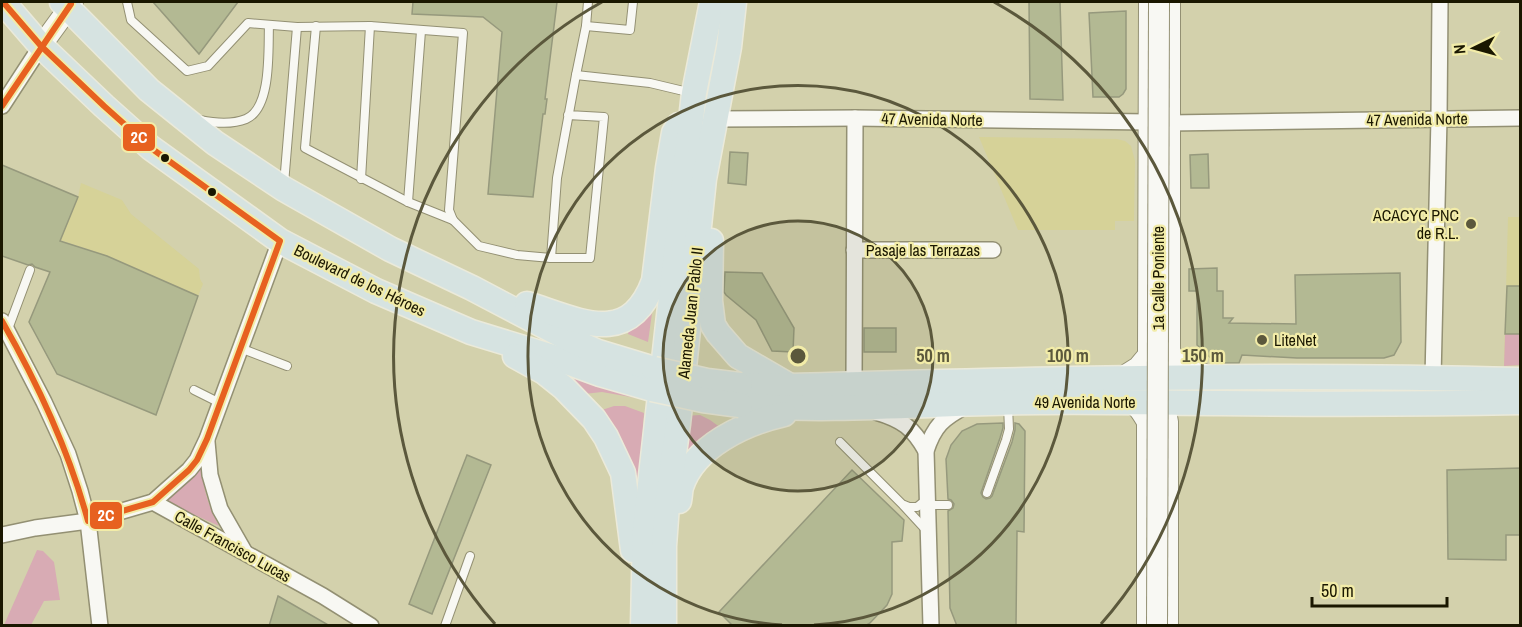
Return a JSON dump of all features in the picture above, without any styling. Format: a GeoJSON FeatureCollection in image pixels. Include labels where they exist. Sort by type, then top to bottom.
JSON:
{"type":"FeatureCollection","features":[{"type":"Feature","properties":{"kind":"main road","name":"Boulevard de los Héroes"},"geometry":{"type":"LineString","coordinates":[[3,2],[41,46],[151,148],[280,240],[376,291],[471,332],[600,374],[653,379]]}},
{"type":"Feature","properties":{"kind":"main road","name":"Alameda Juan Pablo II"},"geometry":{"type":"LineString","coordinates":[[642,626],[645,528],[694,93],[712,2]]}},
{"type":"Feature","properties":{"kind":"main road","name":"Alameda Juan Pablo II"},"geometry":{"type":"LineString","coordinates":[[664,625],[664,546],[667,505],[678,424],[704,178],[729,47],[734,2]]}},
{"type":"Feature","properties":{"kind":"main road"},"geometry":{"type":"LineString","coordinates":[[68,4],[149,90],[215,143],[284,189],[390,249],[653,379]]}},
{"type":"Feature","properties":{"kind":"main road"},"geometry":{"type":"LineString","coordinates":[[472,288],[591,324],[611,325],[640,309],[649,296],[654,281],[674,133],[694,93]]}},
{"type":"Feature","properties":{"kind":"main road"},"geometry":{"type":"LineString","coordinates":[[710,147],[712,163],[710,301],[713,325],[738,356],[790,386]]}},
{"type":"Feature","properties":{"kind":"main road"},"geometry":{"type":"LineString","coordinates":[[471,332],[544,372],[579,402],[606,437],[623,473],[642,626]]}},
{"type":"Feature","properties":{"kind":"main road","name":"49 Avenida Norte"},"geometry":{"type":"LineString","coordinates":[[741,395],[790,386],[850,396],[971,403],[1008,412],[1119,390],[1221,378],[1521,380]]}},
{"type":"Feature","properties":{"kind":"main road","name":"49 Avenida Norte"},"geometry":{"type":"LineString","coordinates":[[653,379],[707,381],[776,408],[812,408],[850,396],[1119,390],[1220,404],[1521,402]]}},
{"type":"Feature","properties":{"kind":"main road"},"geometry":{"type":"LineString","coordinates":[[664,625],[676,517],[681,487],[690,468],[704,451],[751,423],[812,408]]}},
{"type":"Feature","properties":{"kind":"street","name":"1a Calle Poniente"},"geometry":{"type":"LineString","coordinates":[[1119,390],[1148,355],[1149,2]]}},
{"type":"Feature","properties":{"kind":"street","name":"1a Calle Poniente"},"geometry":{"type":"LineString","coordinates":[[1157,626],[1159,2]]}},
{"type":"Feature","properties":{"kind":"street","name":"1a Calle Poniente"},"geometry":{"type":"LineString","coordinates":[[1170,2],[1170,351],[1183,368],[1221,378]]}},
{"type":"Feature","properties":{"kind":"street"},"geometry":{"type":"LineString","coordinates":[[1433,378],[1440,2]]}},
{"type":"Feature","properties":{"kind":"street"},"geometry":{"type":"LineString","coordinates":[[2,106],[68,4]]}},
{"type":"Feature","properties":{"kind":"street","name":"47 Avenida Norte"},"geometry":{"type":"LineString","coordinates":[[715,119],[855,118],[1148,122]]}},
{"type":"Feature","properties":{"kind":"street","name":"Pasaje las Terrazas"},"geometry":{"type":"LineString","coordinates":[[850,396],[855,118]]}},
{"type":"Feature","properties":{"kind":"street","name":"47 Avenida Norte"},"geometry":{"type":"LineString","coordinates":[[1169,123],[1521,118]]}},
{"type":"Feature","properties":{"kind":"street"},"geometry":{"type":"LineString","coordinates":[[1148,211],[1169,210]]}},
{"type":"Feature","properties":{"kind":"street"},"geometry":{"type":"LineString","coordinates":[[2,535],[88,521],[153,502],[189,470],[198,460],[207,439],[280,240]]}},
{"type":"Feature","properties":{"kind":"street","name":"Pasaje las Terrazas"},"geometry":{"type":"LineString","coordinates":[[854,250],[993,250]]}},
{"type":"Feature","properties":{"kind":"street"},"geometry":{"type":"LineString","coordinates":[[5,326],[68,454],[80,491],[88,521],[100,626]]}},
{"type":"Feature","properties":{"kind":"street"},"geometry":{"type":"LineString","coordinates":[[1148,355],[1150,361],[1164,363],[1170,351]]}},
{"type":"Feature","properties":{"kind":"street"},"geometry":{"type":"LineString","coordinates":[[1119,390],[1130,403],[1140,410],[1147,422]]}},
{"type":"Feature","properties":{"kind":"street"},"geometry":{"type":"LineString","coordinates":[[850,396],[905,424],[917,435],[926,451]]}},
{"type":"Feature","properties":{"kind":"street"},"geometry":{"type":"LineString","coordinates":[[931,626],[926,451],[938,425],[948,416],[971,403]]}},
{"type":"Feature","properties":{"kind":"street"},"geometry":{"type":"LineString","coordinates":[[1168,422],[1185,407],[1220,404]]}},
{"type":"Feature","properties":{"kind":"street"},"geometry":{"type":"LineString","coordinates":[[1147,626],[1147,418],[1155,412],[1166,414],[1168,422],[1168,626]]}},
{"type":"Feature","properties":{"kind":"street"},"geometry":{"type":"LineString","coordinates":[[207,439],[210,474],[220,509],[245,552]]}},
{"type":"Feature","properties":{"kind":"street","name":"Calle Francisco Lucas"},"geometry":{"type":"LineString","coordinates":[[153,502],[323,596],[371,626]]}},
{"type":"Feature","properties":{"kind":"lane"},"geometry":{"type":"LineString","coordinates":[[127,2],[131,20],[187,71],[208,66],[248,23],[297,27],[370,26],[463,33],[450,210],[453,220]]}},
{"type":"Feature","properties":{"kind":"lane"},"geometry":{"type":"LineString","coordinates":[[551,258],[557,178],[586,26],[588,2]]}},
{"type":"Feature","properties":{"kind":"lane"},"geometry":{"type":"LineString","coordinates":[[586,26],[630,30],[633,2]]}},
{"type":"Feature","properties":{"kind":"lane"},"geometry":{"type":"LineString","coordinates":[[183,117],[209,122],[233,123],[248,118],[256,111],[262,101],[267,74],[269,25]]}},
{"type":"Feature","properties":{"kind":"lane"},"geometry":{"type":"LineString","coordinates":[[316,26],[305,148],[408,202],[453,220],[479,246],[517,255],[590,258],[604,117],[568,115]]}},
{"type":"Feature","properties":{"kind":"lane"},"geometry":{"type":"LineString","coordinates":[[361,179],[370,26]]}},
{"type":"Feature","properties":{"kind":"lane"},"geometry":{"type":"LineString","coordinates":[[284,189],[297,27]]}},
{"type":"Feature","properties":{"kind":"lane"},"geometry":{"type":"LineString","coordinates":[[408,202],[421,31]]}},
{"type":"Feature","properties":{"kind":"lane"},"geometry":{"type":"LineString","coordinates":[[576,75],[650,83],[694,93]]}},
{"type":"Feature","properties":{"kind":"lane"},"geometry":{"type":"LineString","coordinates":[[5,326],[30,270]]}},
{"type":"Feature","properties":{"kind":"lane"},"geometry":{"type":"LineString","coordinates":[[240,348],[287,366]]}},
{"type":"Feature","properties":{"kind":"lane"},"geometry":{"type":"LineString","coordinates":[[194,390],[220,403]]}},
{"type":"Feature","properties":{"kind":"lane"},"geometry":{"type":"LineString","coordinates":[[987,493],[1006,440],[1008,412]]}},
{"type":"Feature","properties":{"kind":"lane"},"geometry":{"type":"LineString","coordinates":[[840,442],[929,533]]}},
{"type":"Feature","properties":{"kind":"lane"},"geometry":{"type":"LineString","coordinates":[[903,505],[918,507],[928,501],[948,505]]}},
{"type":"Feature","properties":{"kind":"lane"},"geometry":{"type":"LineString","coordinates":[[445,626],[470,556]]}},
{"type":"Feature","properties":{"kind":"shaded area"},"geometry":{"type":"Polygon","coordinates":[[[979,137],[1125,141],[1131,146],[1135,161],[1134,221],[1115,221],[1115,230],[1018,230],[979,137]]]}},
{"type":"Feature","properties":{"kind":"shaded area"},"geometry":{"type":"Polygon","coordinates":[[[81,183],[122,200],[131,214],[199,269],[203,284],[198,296],[107,256],[60,240],[78,197],[81,183]]]}},
{"type":"Feature","properties":{"kind":"shaded area"},"geometry":{"type":"Polygon","coordinates":[[[1508,217],[1520,217],[1520,365],[1504,366],[1508,217]]]}},
{"type":"Feature","properties":{"kind":"shaded area"},"geometry":{"type":"Polygon","coordinates":[[[654,299],[648,342],[628,334],[629,326],[654,299]]]}},
{"type":"Feature","properties":{"kind":"shaded area"},"geometry":{"type":"Polygon","coordinates":[[[1505,334],[1520,334],[1520,365],[1504,366],[1505,334]]]}},
{"type":"Feature","properties":{"kind":"shaded area"},"geometry":{"type":"Polygon","coordinates":[[[564,371],[645,392],[642,399],[602,392],[584,394],[564,371]]]}},
{"type":"Feature","properties":{"kind":"shaded area"},"geometry":{"type":"Polygon","coordinates":[[[614,406],[625,406],[644,413],[638,506],[632,465],[622,440],[602,410],[614,406]]]}},
{"type":"Feature","properties":{"kind":"shaded area"},"geometry":{"type":"Polygon","coordinates":[[[700,415],[721,428],[677,466],[685,416],[700,415]]]}},
{"type":"Feature","properties":{"kind":"shaded area"},"geometry":{"type":"Polygon","coordinates":[[[203,461],[206,495],[219,526],[164,501],[203,461]]]}},
{"type":"Feature","properties":{"kind":"shaded area"},"geometry":{"type":"Polygon","coordinates":[[[37,550],[43,551],[54,562],[60,600],[44,601],[31,625],[4,625],[37,550]]]}},
{"type":"Feature","properties":{"kind":"building"},"geometry":{"type":"Polygon","coordinates":[[[153,2],[238,2],[199,54],[153,2]]]}},
{"type":"Feature","properties":{"kind":"building"},"geometry":{"type":"Polygon","coordinates":[[[413,2],[557,2],[545,99],[547,99],[545,114],[543,114],[533,197],[488,194],[502,32],[483,17],[412,14],[413,2]]]}},
{"type":"Feature","properties":{"kind":"building"},"geometry":{"type":"Polygon","coordinates":[[[1029,2],[1060,2],[1063,100],[1030,99],[1029,2]]]}},
{"type":"Feature","properties":{"kind":"building"},"geometry":{"type":"Polygon","coordinates":[[[1126,11],[1126,89],[1119,97],[1093,97],[1089,13],[1126,11]]]}},
{"type":"Feature","properties":{"kind":"building"},"geometry":{"type":"Polygon","coordinates":[[[730,152],[748,153],[746,185],[728,183],[730,152]]]}},
{"type":"Feature","properties":{"kind":"building"},"geometry":{"type":"Polygon","coordinates":[[[1208,154],[1209,188],[1191,188],[1190,155],[1208,154]]]}},
{"type":"Feature","properties":{"kind":"building"},"geometry":{"type":"Polygon","coordinates":[[[2,165],[78,197],[60,241],[107,256],[198,296],[156,415],[57,374],[29,322],[50,272],[32,264],[28,265],[2,256],[2,165]]]}},
{"type":"Feature","properties":{"kind":"building"},"geometry":{"type":"Polygon","coordinates":[[[1217,268],[1217,291],[1223,291],[1223,318],[1233,318],[1229,323],[1296,324],[1295,275],[1400,273],[1401,342],[1394,355],[1384,358],[1297,358],[1242,355],[1239,363],[1216,363],[1197,345],[1197,291],[1189,291],[1189,269],[1217,268]]]}},
{"type":"Feature","properties":{"kind":"building"},"geometry":{"type":"Polygon","coordinates":[[[725,272],[762,273],[794,328],[793,352],[772,351],[756,320],[724,292],[725,272]]]}},
{"type":"Feature","properties":{"kind":"building"},"geometry":{"type":"Polygon","coordinates":[[[1507,286],[1521,286],[1521,334],[1505,334],[1507,286]]]}},
{"type":"Feature","properties":{"kind":"building"},"geometry":{"type":"Polygon","coordinates":[[[864,328],[896,328],[896,352],[864,352],[864,328]]]}},
{"type":"Feature","properties":{"kind":"building"},"geometry":{"type":"Polygon","coordinates":[[[1003,423],[981,493],[986,499],[992,496],[1012,442],[1015,423],[1019,424],[1025,431],[1024,532],[1017,531],[1016,626],[957,626],[950,608],[948,511],[953,508],[954,504],[948,499],[946,459],[951,445],[962,431],[977,424],[1003,423]]]}},
{"type":"Feature","properties":{"kind":"building"},"geometry":{"type":"Polygon","coordinates":[[[467,455],[491,465],[432,614],[409,604],[467,455]]]}},
{"type":"Feature","properties":{"kind":"building"},"geometry":{"type":"Polygon","coordinates":[[[1521,468],[1521,535],[1506,535],[1506,560],[1448,559],[1447,470],[1521,468]]]}},
{"type":"Feature","properties":{"kind":"building"},"geometry":{"type":"Polygon","coordinates":[[[852,470],[904,520],[902,541],[892,542],[892,594],[887,605],[865,626],[733,626],[719,612],[852,470]]]}},
{"type":"Feature","properties":{"kind":"building"},"geometry":{"type":"Polygon","coordinates":[[[278,596],[330,626],[269,626],[278,596]]]}},
{"type":"Feature","properties":{"kind":"transit line","name":"2C"},"geometry":{"type":"LineString","coordinates":[[2,321],[51,418],[72,469],[88,521],[153,502],[197,460],[207,439],[280,241],[151,148],[41,46],[3,2]]}},
{"type":"Feature","properties":{"kind":"transit line","name":"2C"},"geometry":{"type":"LineString","coordinates":[[2,106],[71,4]]}},
{"type":"Feature","properties":{"kind":"place","name":"ACACYC PNC de R.L."},"geometry":{"type":"Point","coordinates":[1471,224]}},
{"type":"Feature","properties":{"kind":"place","name":"LiteNet"},"geometry":{"type":"Point","coordinates":[1262,340]}}]}
